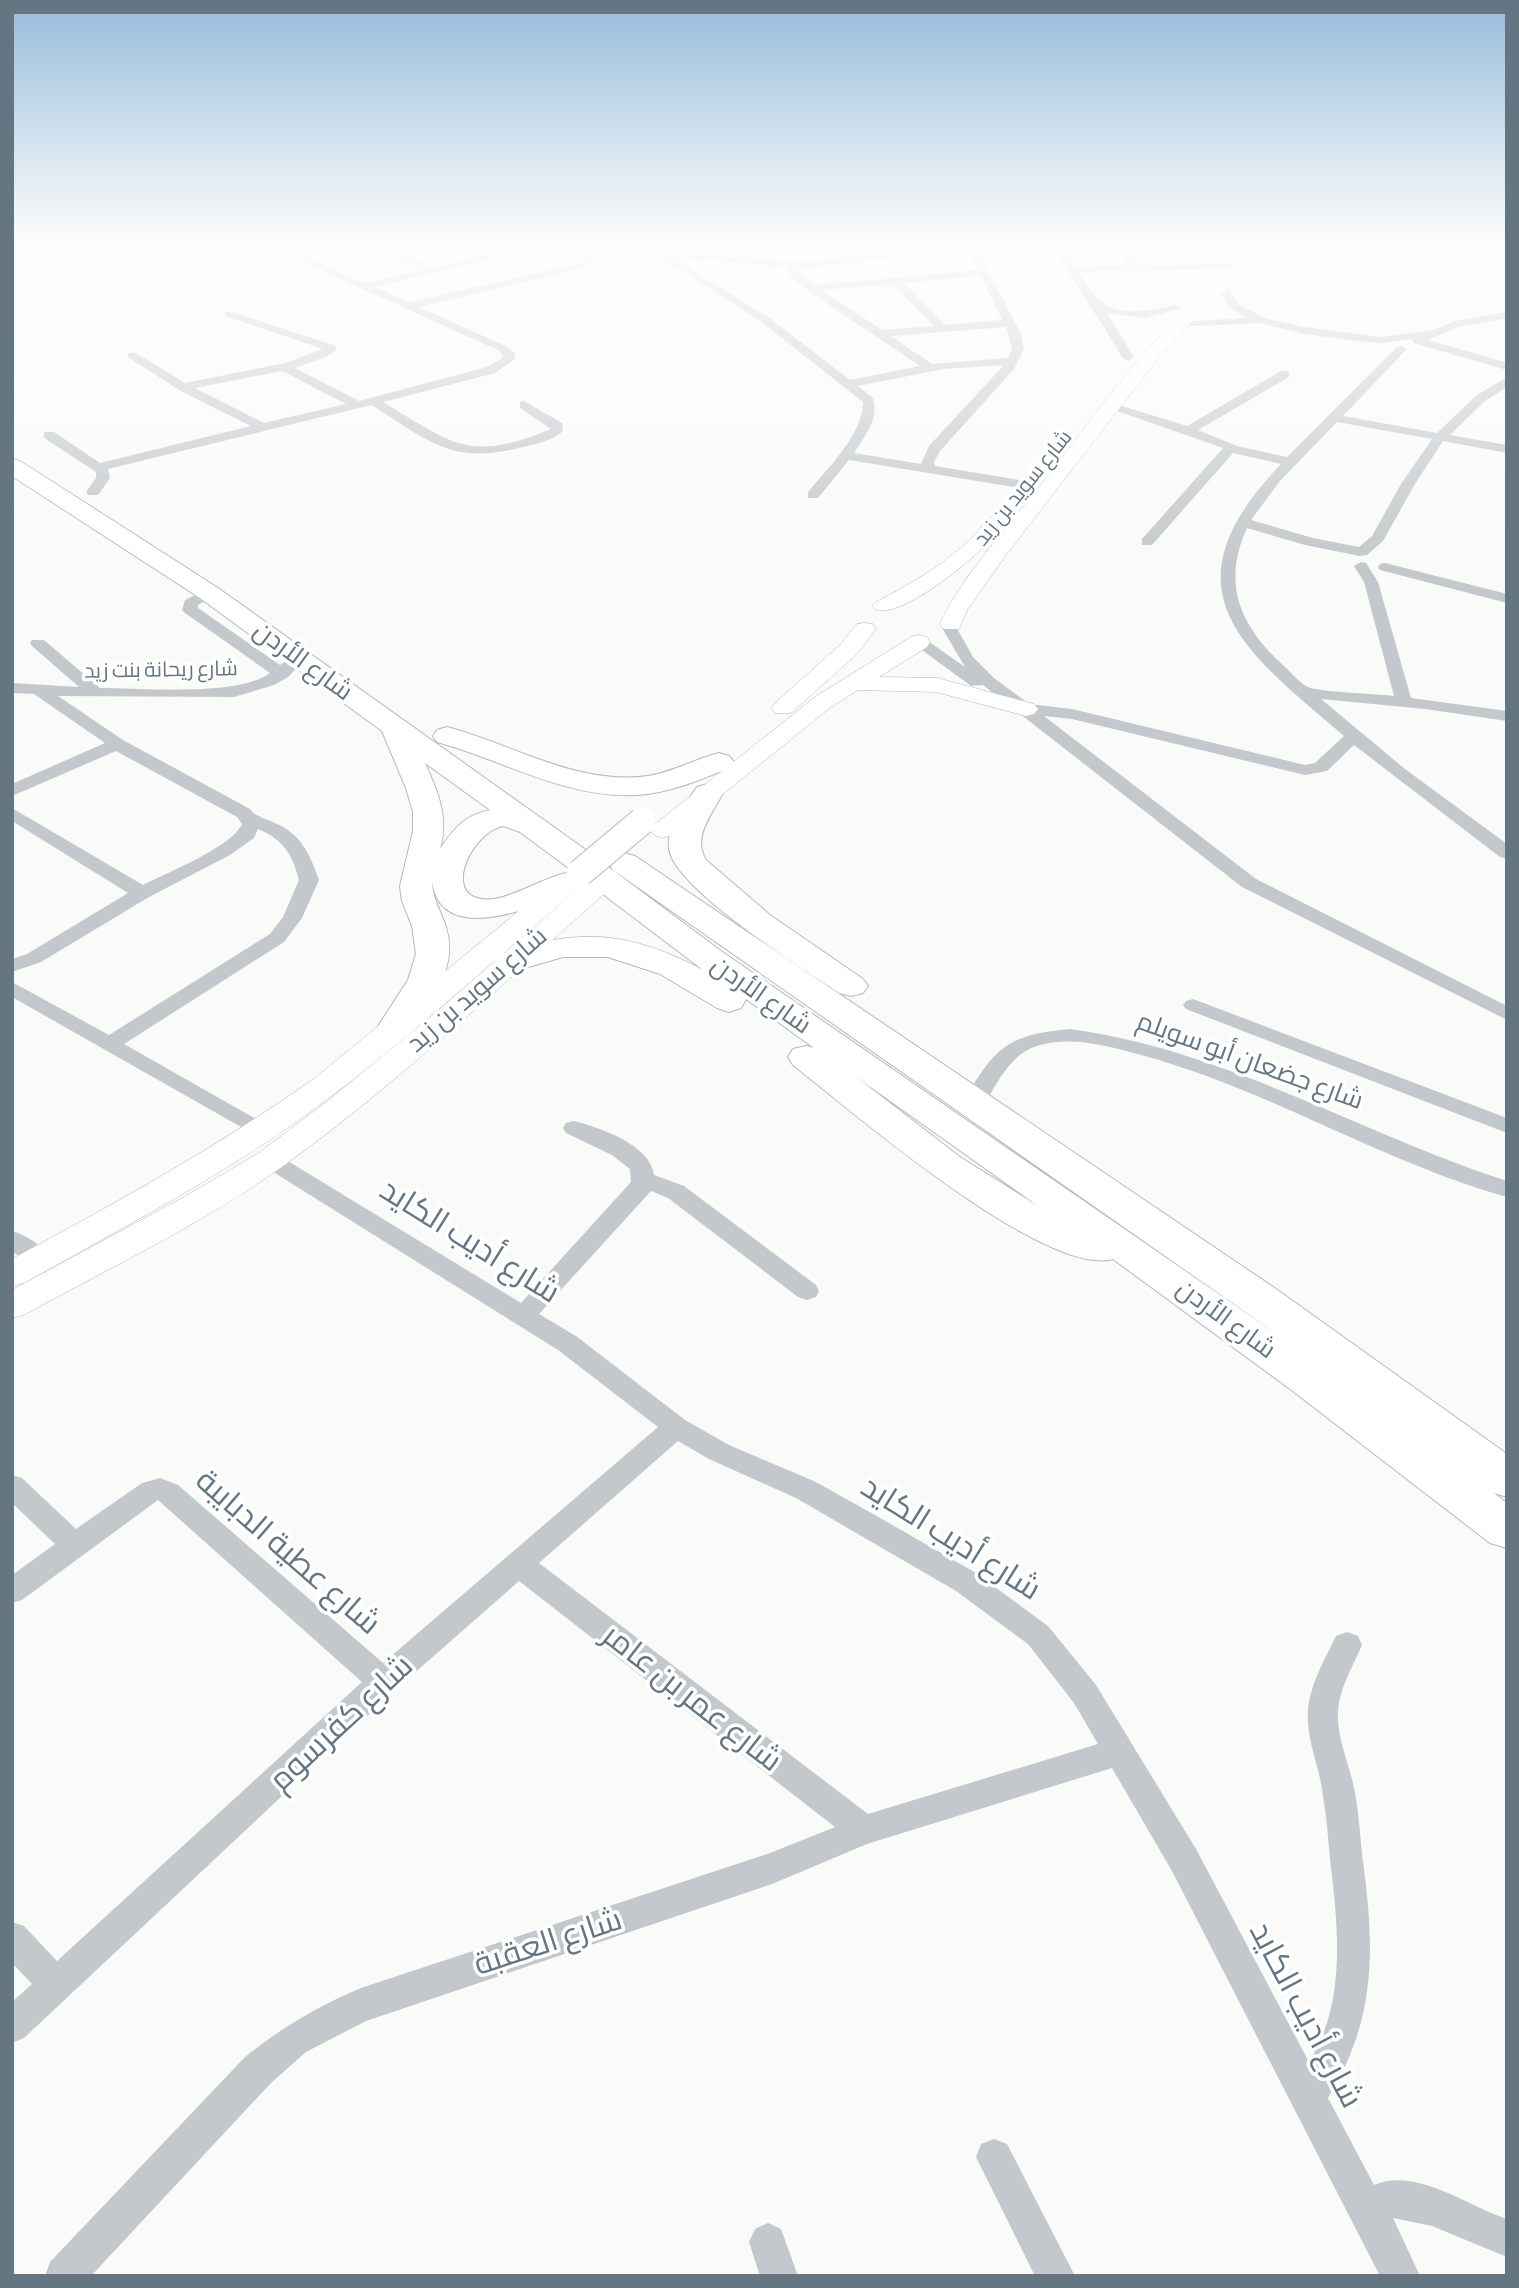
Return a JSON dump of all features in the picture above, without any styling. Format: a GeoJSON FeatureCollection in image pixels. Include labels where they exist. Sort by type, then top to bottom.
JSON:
{"type":"FeatureCollection","features":[{"type":"Feature","properties":{"kind":"highway","name":"شارع الأردن"},"geometry":{"type":"LineString","coordinates":[[12,446],[96,480],[164,534],[600,846],[979,1094],[1119,1202],[1261,1300],[1507,1479]]}},
{"type":"Feature","properties":{"kind":"highway","name":"شارع الأردن"},"geometry":{"type":"LineString","coordinates":[[12,466],[209,593],[291,666],[395,727],[808,1028],[1130,1251],[1332,1396],[1507,1528]]}},
{"type":"Feature","properties":{"kind":"highway"},"geometry":{"type":"LineString","coordinates":[[395,727],[428,809],[429,825],[415,887],[433,941],[434,953],[431,971],[421,991],[395,1028]]}},
{"type":"Feature","properties":{"kind":"highway"},"geometry":{"type":"LineString","coordinates":[[447,736],[481,745],[563,776],[602,785],[636,787],[713,777]]}},
{"type":"Feature","properties":{"kind":"highway"},"geometry":{"type":"LineString","coordinates":[[713,777],[685,840],[685,852],[695,871],[716,891],[979,1094]]}},
{"type":"Feature","properties":{"kind":"highway"},"geometry":{"type":"LineString","coordinates":[[529,825],[512,818],[490,819],[472,827],[460,839],[447,868],[449,887],[456,901],[468,908],[494,908],[585,879]]}},
{"type":"Feature","properties":{"kind":"highway"},"geometry":{"type":"LineString","coordinates":[[512,962],[563,947],[585,945],[630,952],[670,966],[732,1003],[961,1174],[1009,1206],[1076,1241],[1104,1249],[1130,1251]]}},
{"type":"Feature","properties":{"kind":"main road","name":"شارع سويد بن زيد"},"geometry":{"type":"LineString","coordinates":[[1100,392],[1135,352]]}},
{"type":"Feature","properties":{"kind":"main road","name":"شارع سويد بن زيد"},"geometry":{"type":"LineString","coordinates":[[713,777],[853,683],[919,642],[937,639],[951,626],[957,610],[979,578],[1152,352]]}},
{"type":"Feature","properties":{"kind":"main road","name":"شارع سويد بن زيد"},"geometry":{"type":"LineString","coordinates":[[12,1306],[198,1204],[266,1146],[327,1085],[395,1028],[713,777],[854,644],[865,629],[863,618],[873,609],[911,593],[953,567],[986,536],[1039,467]]}},
{"type":"Feature","properties":{"kind":"main road"},"geometry":{"type":"LineString","coordinates":[[883,606],[927,607],[943,613],[951,626]]}},
{"type":"Feature","properties":{"kind":"main road"},"geometry":{"type":"LineString","coordinates":[[865,629],[881,639],[893,642],[919,642]]}},
{"type":"Feature","properties":{"kind":"main road"},"geometry":{"type":"LineString","coordinates":[[853,683],[937,685],[1026,709]]}},
{"type":"Feature","properties":{"kind":"main road","name":"شارع سويد بن زيد"},"geometry":{"type":"LineString","coordinates":[[12,1274],[170,1187],[266,1146],[336,1110],[512,962],[585,879]]}},
{"type":"Feature","properties":{"kind":"street"},"geometry":{"type":"LineString","coordinates":[[183,387],[282,366],[321,356],[327,352]]}},
{"type":"Feature","properties":{"kind":"street"},"geometry":{"type":"LineString","coordinates":[[49,435],[96,480],[262,428],[491,370],[509,359],[507,352]]}},
{"type":"Feature","properties":{"kind":"street"},"geometry":{"type":"LineString","coordinates":[[807,352],[869,401],[871,409],[866,424],[813,495]]}},
{"type":"Feature","properties":{"kind":"street"},"geometry":{"type":"LineString","coordinates":[[906,352],[929,367]]}},
{"type":"Feature","properties":{"kind":"street"},"geometry":{"type":"LineString","coordinates":[[929,469],[927,462],[934,449],[1013,361],[1016,352]]}},
{"type":"Feature","properties":{"kind":"street"},"geometry":{"type":"LineString","coordinates":[[1124,352],[1128,358]]}},
{"type":"Feature","properties":{"kind":"street"},"geometry":{"type":"LineString","coordinates":[[1381,352],[1381,368]]}},
{"type":"Feature","properties":{"kind":"street"},"geometry":{"type":"LineString","coordinates":[[1398,352],[1290,462],[1243,522],[1231,552],[1228,596],[1241,628],[1266,657],[1353,737],[1507,853]]}},
{"type":"Feature","properties":{"kind":"street"},"geometry":{"type":"LineString","coordinates":[[1454,352],[1507,367]]}},
{"type":"Feature","properties":{"kind":"street"},"geometry":{"type":"LineString","coordinates":[[132,355],[183,387],[262,428]]}},
{"type":"Feature","properties":{"kind":"street"},"geometry":{"type":"LineString","coordinates":[[850,384],[929,367],[1013,361]]}},
{"type":"Feature","properties":{"kind":"street"},"geometry":{"type":"LineString","coordinates":[[282,366],[358,405]]}},
{"type":"Feature","properties":{"kind":"street"},"geometry":{"type":"LineString","coordinates":[[1188,431],[1285,374]]}},
{"type":"Feature","properties":{"kind":"street"},"geometry":{"type":"LineString","coordinates":[[1359,557],[1378,538],[1408,484],[1440,437],[1481,398],[1507,381]]}},
{"type":"Feature","properties":{"kind":"street"},"geometry":{"type":"LineString","coordinates":[[373,401],[457,449],[476,451],[524,442],[557,431],[558,426],[524,405]]}},
{"type":"Feature","properties":{"kind":"street"},"geometry":{"type":"LineString","coordinates":[[1112,407],[1231,447],[1290,462]]}},
{"type":"Feature","properties":{"kind":"street"},"geometry":{"type":"LineString","coordinates":[[1334,418],[1507,449]]}},
{"type":"Feature","properties":{"kind":"street"},"geometry":{"type":"LineString","coordinates":[[1147,542],[1231,447]]}},
{"type":"Feature","properties":{"kind":"street"},"geometry":{"type":"LineString","coordinates":[[844,455],[929,469],[1016,498]]}},
{"type":"Feature","properties":{"kind":"street"},"geometry":{"type":"LineString","coordinates":[[1243,522],[1480,591],[1507,596]]}},
{"type":"Feature","properties":{"kind":"street"},"geometry":{"type":"LineString","coordinates":[[1378,538],[1385,562]]}},
{"type":"Feature","properties":{"kind":"street"},"geometry":{"type":"LineString","coordinates":[[1359,557],[1371,582],[1404,702]]}},
{"type":"Feature","properties":{"kind":"street"},"geometry":{"type":"LineString","coordinates":[[1371,582],[1385,562]]}},
{"type":"Feature","properties":{"kind":"street"},"geometry":{"type":"LineString","coordinates":[[1480,591],[1507,586]]}},
{"type":"Feature","properties":{"kind":"street"},"geometry":{"type":"LineString","coordinates":[[1480,591],[1507,608]]}},
{"type":"Feature","properties":{"kind":"street"},"geometry":{"type":"LineString","coordinates":[[951,626],[966,659],[977,671],[1249,883],[1507,1014]]}},
{"type":"Feature","properties":{"kind":"street"},"geometry":{"type":"LineString","coordinates":[[38,642],[96,693]]}},
{"type":"Feature","properties":{"kind":"street"},"geometry":{"type":"LineString","coordinates":[[919,642],[984,687],[1026,709],[1072,714],[1305,770],[1321,767],[1353,737]]}},
{"type":"Feature","properties":{"kind":"street","name":"شارع ريحانة بنت زيد"},"geometry":{"type":"LineString","coordinates":[[12,688],[96,693],[234,692],[257,687],[291,666]]}},
{"type":"Feature","properties":{"kind":"street"},"geometry":{"type":"LineString","coordinates":[[37,690],[117,744],[250,819],[282,832],[300,850],[309,880],[292,919],[277,938],[109,1044]]}},
{"type":"Feature","properties":{"kind":"street"},"geometry":{"type":"LineString","coordinates":[[1304,692],[1507,716]]}},
{"type":"Feature","properties":{"kind":"street"},"geometry":{"type":"LineString","coordinates":[[12,791],[117,744]]}},
{"type":"Feature","properties":{"kind":"street"},"geometry":{"type":"LineString","coordinates":[[12,813],[142,893]]}},
{"type":"Feature","properties":{"kind":"street"},"geometry":{"type":"LineString","coordinates":[[12,967],[34,958],[142,893],[238,842],[247,834],[250,819]]}},
{"type":"Feature","properties":{"kind":"street","name":"شارع أديب الكايد"},"geometry":{"type":"LineString","coordinates":[[12,988],[109,1044],[567,1343],[676,1427],[719,1452],[806,1490],[872,1527],[966,1582],[1009,1611],[1038,1635],[1062,1662],[1120,1751],[1184,1860],[1309,2095],[1401,2276]]}},
{"type":"Feature","properties":{"kind":"street"},"geometry":{"type":"LineString","coordinates":[[1193,1005],[1507,1126]]}},
{"type":"Feature","properties":{"kind":"street","name":"شارع جضعان أبو سويلم"},"geometry":{"type":"LineString","coordinates":[[979,1094],[999,1065],[1021,1044],[1049,1035],[1090,1036],[1190,1063],[1293,1103],[1421,1158],[1507,1189]]}},
{"type":"Feature","properties":{"kind":"street"},"geometry":{"type":"LineString","coordinates":[[574,1128],[629,1155],[640,1168],[643,1184]]}},
{"type":"Feature","properties":{"kind":"street"},"geometry":{"type":"LineString","coordinates":[[524,1315],[643,1184],[655,1183],[676,1192],[807,1291]]}},
{"type":"Feature","properties":{"kind":"street"},"geometry":{"type":"LineString","coordinates":[[12,1239],[40,1259]]}},
{"type":"Feature","properties":{"kind":"street","name":"شارع كفرسوم"},"geometry":{"type":"LineString","coordinates":[[12,2026],[383,1682],[676,1427]]}},
{"type":"Feature","properties":{"kind":"street"},"geometry":{"type":"LineString","coordinates":[[12,1486],[75,1544]]}},
{"type":"Feature","properties":{"kind":"street","name":"شارع عطية الدبايبة"},"geometry":{"type":"LineString","coordinates":[[12,1591],[154,1488],[166,1490],[383,1682]]}},
{"type":"Feature","properties":{"kind":"street","name":"شارع عمر بن عامر"},"geometry":{"type":"LineString","coordinates":[[520,1565],[864,1830]]}},
{"type":"Feature","properties":{"kind":"street"},"geometry":{"type":"LineString","coordinates":[[1309,2095],[1326,2071],[1336,2046],[1351,2003],[1355,1970],[1356,1924],[1338,1787],[1325,1738],[1323,1713],[1325,1694],[1347,1645]]}},
{"type":"Feature","properties":{"kind":"street","name":"شارع العقبة"},"geometry":{"type":"LineString","coordinates":[[64,2276],[258,2070],[294,2040],[325,2021],[438,1977],[772,1868],[864,1830],[1120,1751]]}},
{"type":"Feature","properties":{"kind":"street"},"geometry":{"type":"LineString","coordinates":[[12,1938],[56,1985]]}},
{"type":"Feature","properties":{"kind":"street"},"geometry":{"type":"LineString","coordinates":[[994,2157],[1056,2276]]}},
{"type":"Feature","properties":{"kind":"street"},"geometry":{"type":"LineString","coordinates":[[1370,2214],[1385,2199],[1402,2198],[1425,2204],[1488,2233],[1507,2238]]}}]}
